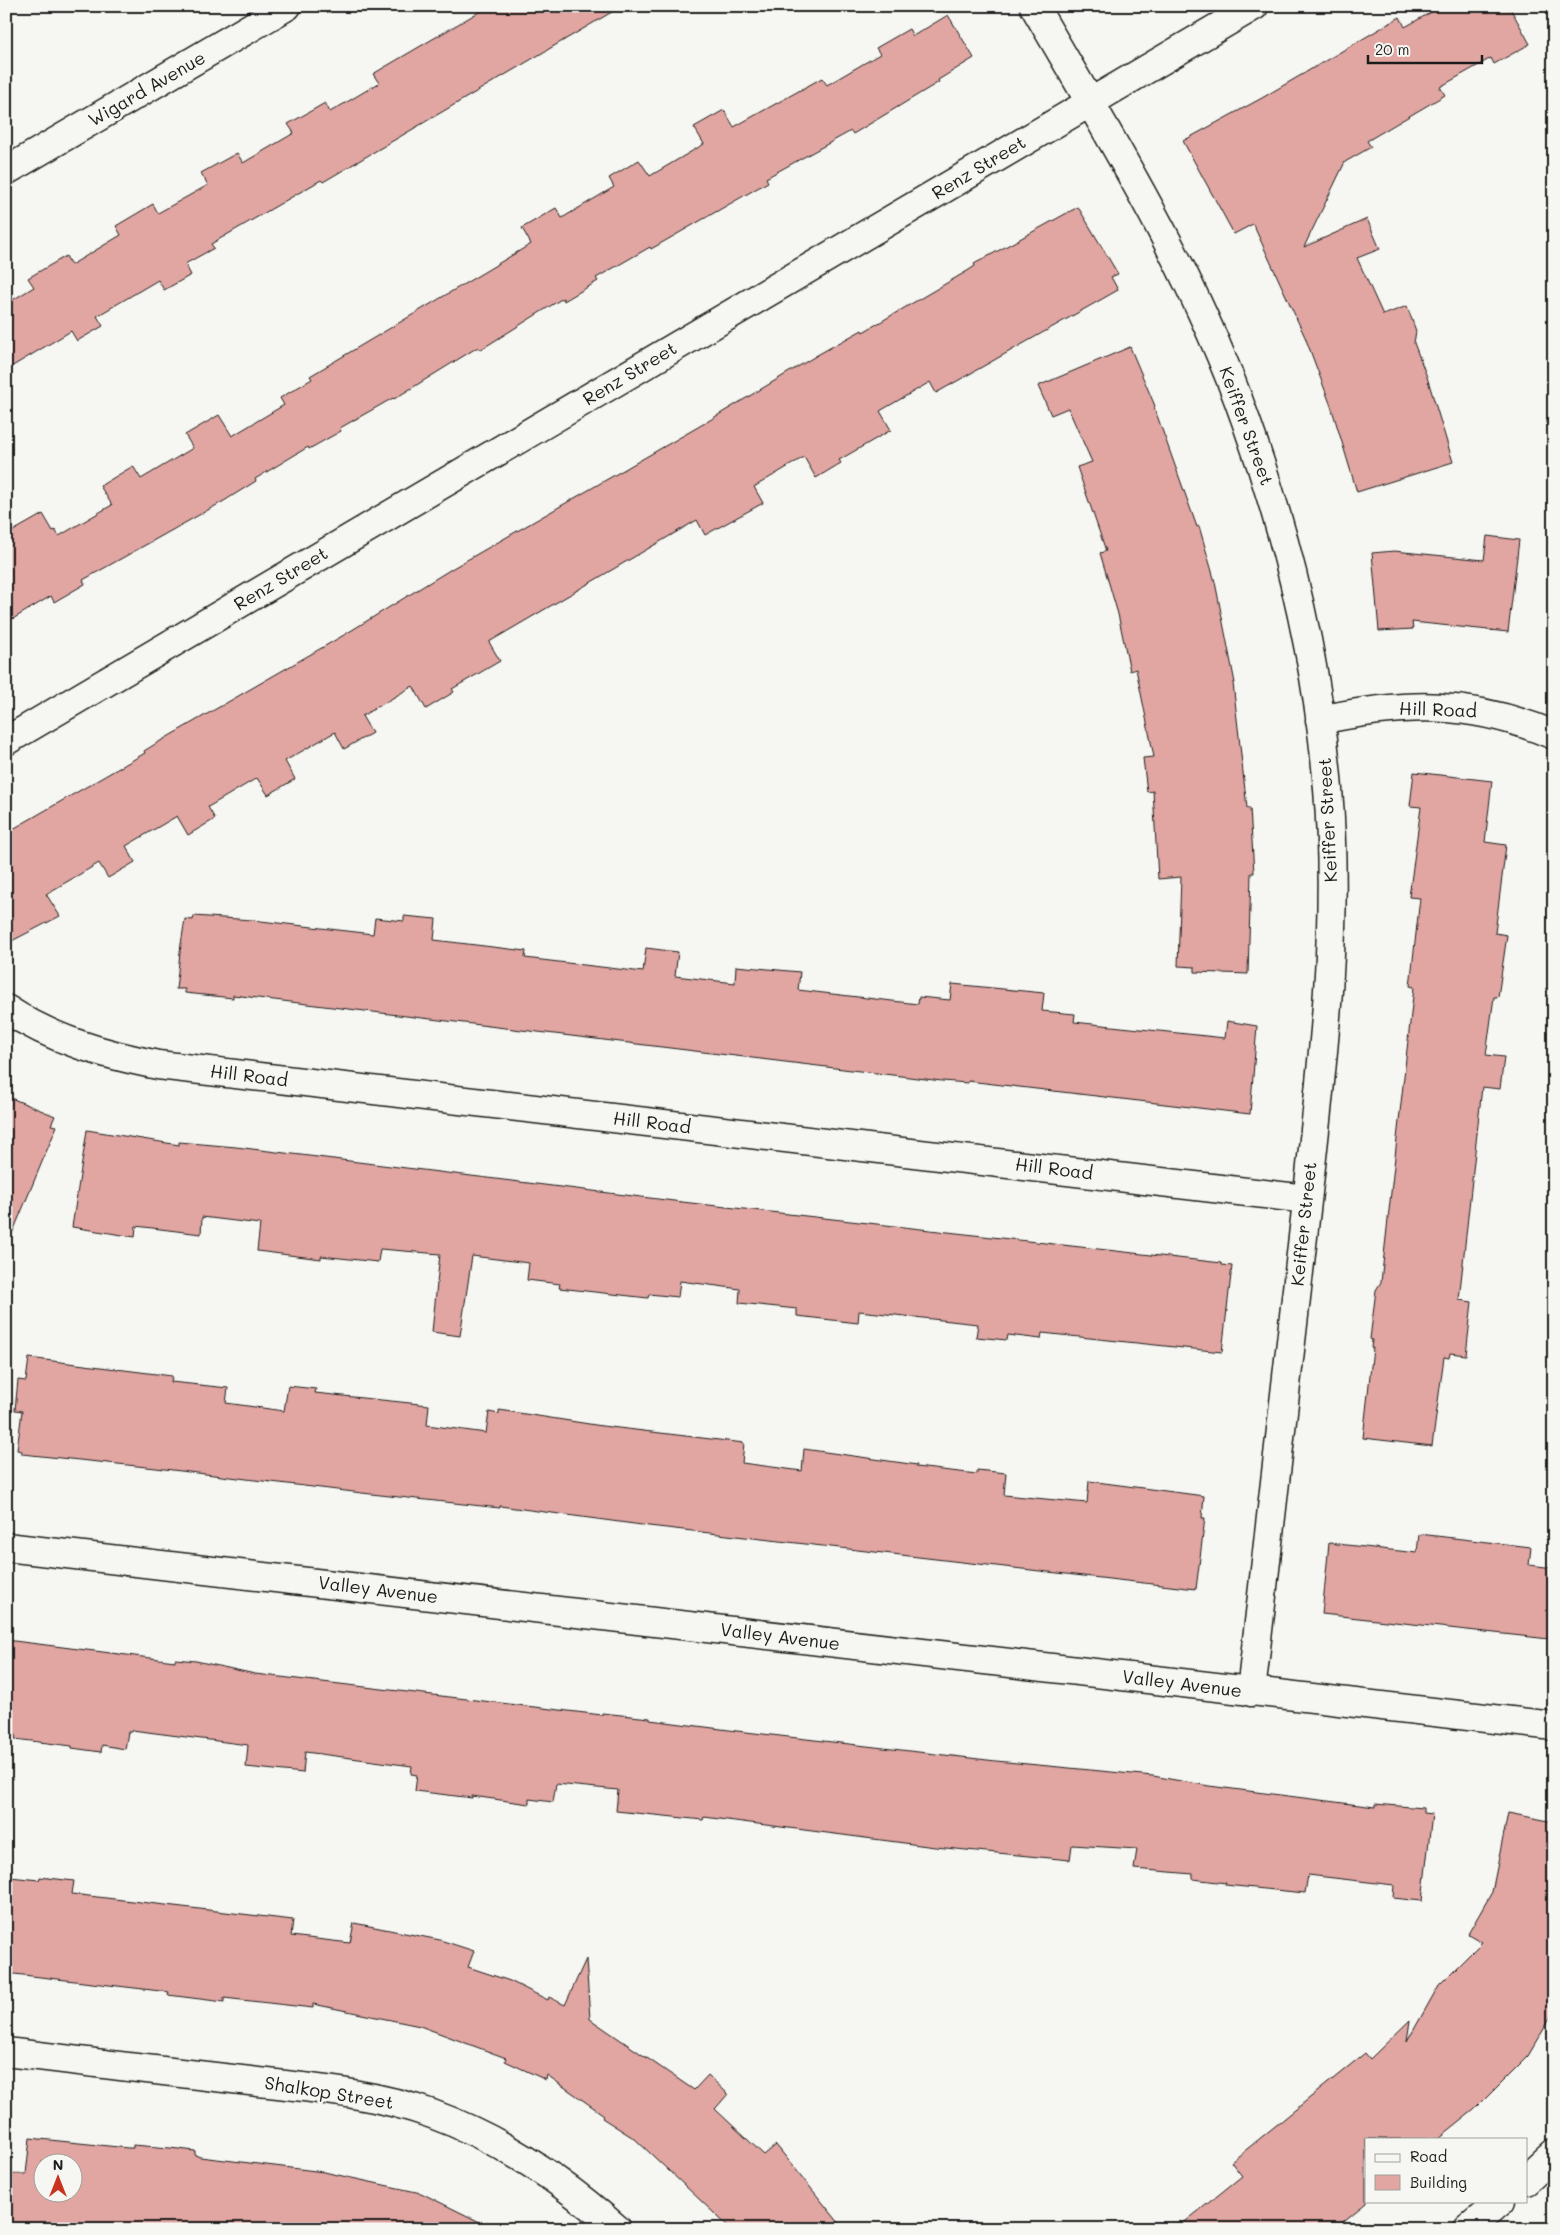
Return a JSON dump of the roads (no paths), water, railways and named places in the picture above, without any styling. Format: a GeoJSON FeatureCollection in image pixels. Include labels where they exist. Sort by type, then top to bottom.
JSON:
{"type":"FeatureCollection","features":[{"type":"Feature","properties":{"kind":"street","name":"Wigard Avenue"},"geometry":{"type":"LineString","coordinates":[[6,171],[288,6]]}},
{"type":"Feature","properties":{"kind":"street","name":"Keiffer Street"},"geometry":{"type":"LineString","coordinates":[[1034,6],[1166,237],[1195,297],[1246,419],[1284,538],[1310,659],[1320,720],[1328,789],[1332,908],[1326,1017],[1250,1692]]}},
{"type":"Feature","properties":{"kind":"street","name":"Renz Street"},"geometry":{"type":"LineString","coordinates":[[6,741],[1254,6]]}},
{"type":"Feature","properties":{"kind":"street","name":"Hill Road"},"geometry":{"type":"LineString","coordinates":[[1320,720],[1389,708],[1436,707],[1482,711],[1521,721],[1554,735]]}},
{"type":"Feature","properties":{"kind":"street","name":"Hill Road"},"geometry":{"type":"LineString","coordinates":[[6,1009],[27,1023],[66,1041],[109,1055],[158,1065],[1307,1199]]}},
{"type":"Feature","properties":{"kind":"street","name":"Valley Avenue"},"geometry":{"type":"LineString","coordinates":[[6,1547],[1554,1726]]}},
{"type":"Feature","properties":{"kind":"street","name":"Shalkop Street"},"geometry":{"type":"LineString","coordinates":[[6,2052],[331,2090],[391,2101],[441,2118],[500,2144],[554,2178],[587,2202],[617,2229]]}},
{"type":"Feature","properties":{"kind":"street"},"geometry":{"type":"LineString","coordinates":[[1528,2178],[1554,2154]]}},
{"type":"Feature","properties":{"kind":"street"},"geometry":{"type":"LineString","coordinates":[[1468,2229],[1500,2202]]}}]}
